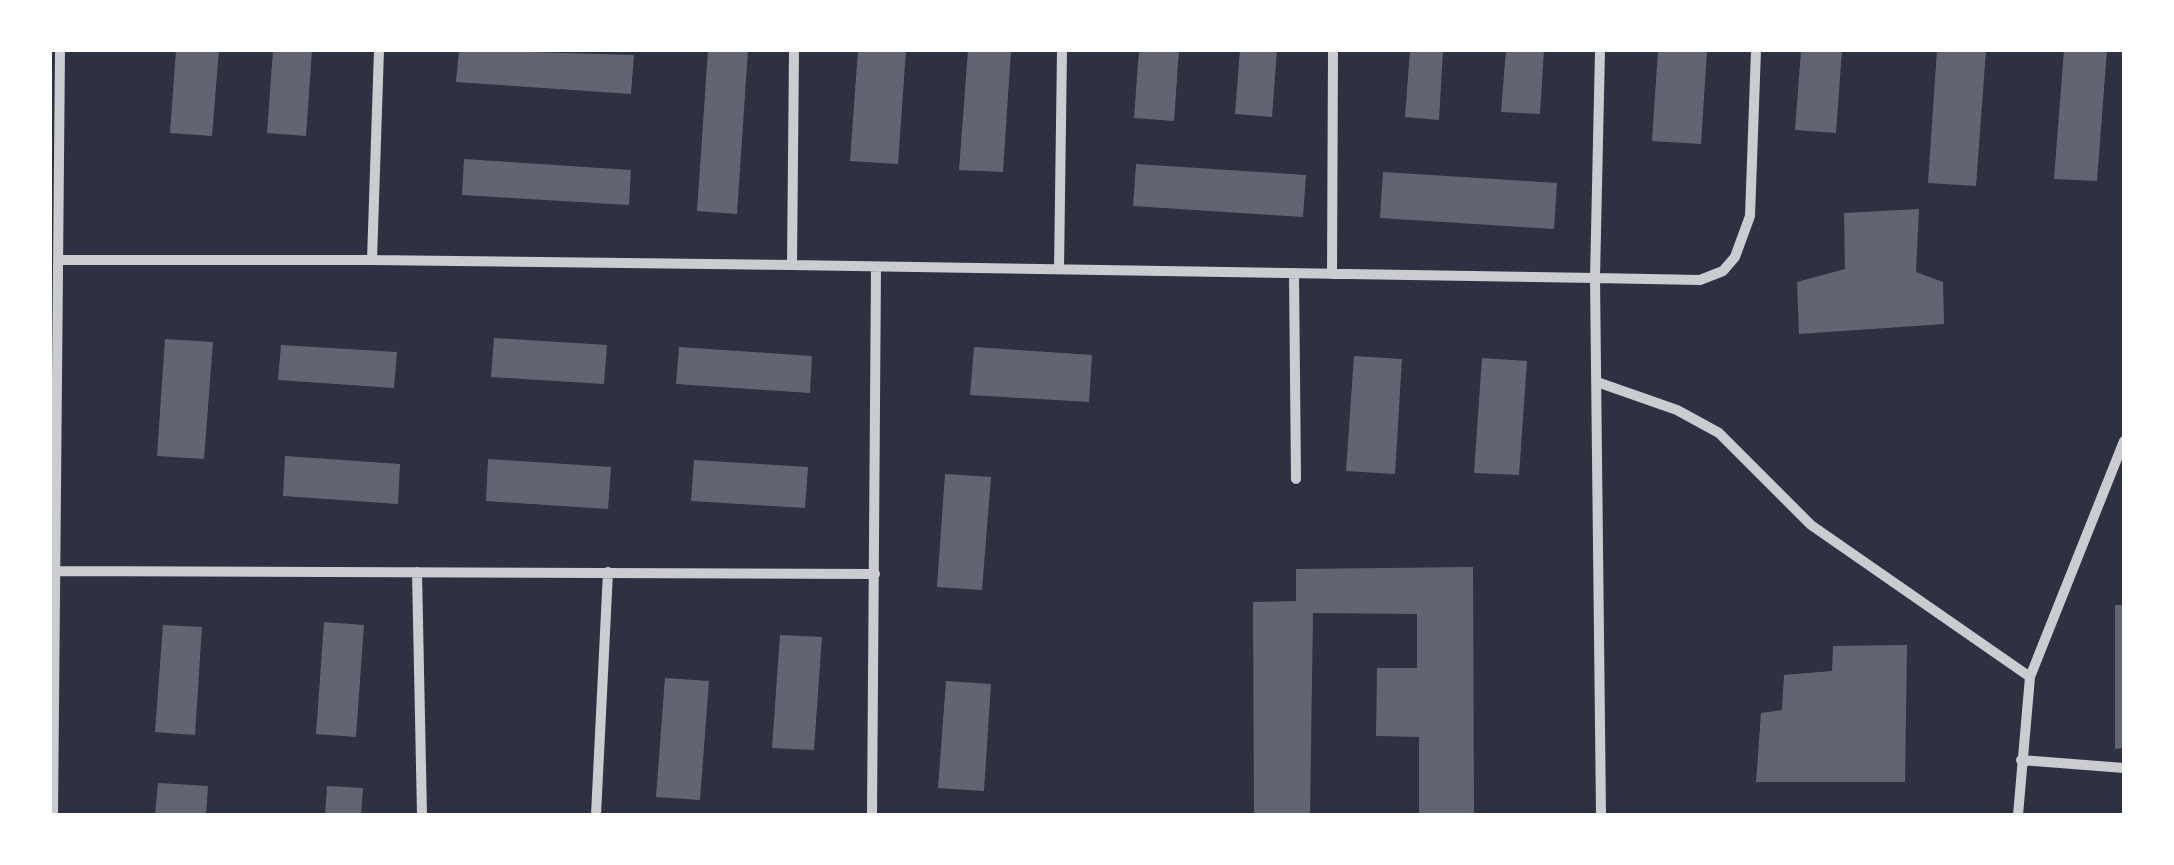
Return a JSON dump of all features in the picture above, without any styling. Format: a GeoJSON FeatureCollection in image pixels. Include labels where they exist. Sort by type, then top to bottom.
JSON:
{"type":"FeatureCollection","features":[{"type":"Feature","properties":{"kind":"street"},"geometry":{"type":"LineString","coordinates":[[53,815],[60,50]]}},
{"type":"Feature","properties":{"kind":"street"},"geometry":{"type":"LineString","coordinates":[[372,260],[378,50]]}},
{"type":"Feature","properties":{"kind":"street"},"geometry":{"type":"LineString","coordinates":[[792,266],[794,50]]}},
{"type":"Feature","properties":{"kind":"street"},"geometry":{"type":"LineString","coordinates":[[1059,270],[1062,50]]}},
{"type":"Feature","properties":{"kind":"street"},"geometry":{"type":"LineString","coordinates":[[1332,274],[1333,50]]}},
{"type":"Feature","properties":{"kind":"street"},"geometry":{"type":"LineString","coordinates":[[1600,50],[1595,278],[1602,815]]}},
{"type":"Feature","properties":{"kind":"street"},"geometry":{"type":"LineString","coordinates":[[58,260],[372,260],[1700,280],[1723,270],[1736,256],[1750,216],[1756,50]]}},
{"type":"Feature","properties":{"kind":"street"},"geometry":{"type":"LineString","coordinates":[[872,815],[876,267]]}},
{"type":"Feature","properties":{"kind":"street"},"geometry":{"type":"LineString","coordinates":[[1294,273],[1296,479]]}},
{"type":"Feature","properties":{"kind":"street"},"geometry":{"type":"LineString","coordinates":[[1597,382],[1677,410],[1719,433],[1811,525],[2030,676]]}},
{"type":"Feature","properties":{"kind":"street"},"geometry":{"type":"LineString","coordinates":[[2018,815],[2030,676],[2124,440]]}},
{"type":"Feature","properties":{"kind":"street"},"geometry":{"type":"LineString","coordinates":[[55,572],[875,574]]}},
{"type":"Feature","properties":{"kind":"street"},"geometry":{"type":"LineString","coordinates":[[417,572],[422,815]]}},
{"type":"Feature","properties":{"kind":"street"},"geometry":{"type":"LineString","coordinates":[[596,815],[608,572]]}},
{"type":"Feature","properties":{"kind":"street"},"geometry":{"type":"LineString","coordinates":[[2021,760],[2124,768]]}},
{"type":"Feature","properties":{"kind":"street"},"geometry":{"type":"LineString","coordinates":[[2008,815],[2017,801]]}},
{"type":"Feature","properties":{"kind":"building"},"geometry":{"type":"Polygon","coordinates":[[[176,50],[219,50],[212,136],[170,133],[176,50]]]}},
{"type":"Feature","properties":{"kind":"building"},"geometry":{"type":"Polygon","coordinates":[[[273,50],[312,50],[306,136],[267,133],[273,50]]]}},
{"type":"Feature","properties":{"kind":"building"},"geometry":{"type":"Polygon","coordinates":[[[459,50],[634,55],[631,94],[456,82],[459,50]]]}},
{"type":"Feature","properties":{"kind":"building"},"geometry":{"type":"Polygon","coordinates":[[[708,50],[748,50],[737,214],[697,211],[708,50]]]}},
{"type":"Feature","properties":{"kind":"building"},"geometry":{"type":"Polygon","coordinates":[[[858,50],[906,50],[898,164],[850,161],[858,50]]]}},
{"type":"Feature","properties":{"kind":"building"},"geometry":{"type":"Polygon","coordinates":[[[968,50],[1011,50],[1003,172],[959,170],[968,50]]]}},
{"type":"Feature","properties":{"kind":"building"},"geometry":{"type":"Polygon","coordinates":[[[1139,50],[1179,50],[1174,121],[1134,118],[1139,50]]]}},
{"type":"Feature","properties":{"kind":"building"},"geometry":{"type":"Polygon","coordinates":[[[1240,50],[1277,50],[1272,117],[1235,114],[1240,50]]]}},
{"type":"Feature","properties":{"kind":"building"},"geometry":{"type":"Polygon","coordinates":[[[1410,50],[1443,50],[1439,120],[1405,117],[1410,50]]]}},
{"type":"Feature","properties":{"kind":"building"},"geometry":{"type":"Polygon","coordinates":[[[1506,50],[1544,50],[1540,114],[1501,112],[1506,50]]]}},
{"type":"Feature","properties":{"kind":"building"},"geometry":{"type":"Polygon","coordinates":[[[1658,50],[1707,50],[1701,144],[1652,141],[1658,50]]]}},
{"type":"Feature","properties":{"kind":"building"},"geometry":{"type":"Polygon","coordinates":[[[1801,50],[1842,50],[1836,133],[1795,130],[1801,50]]]}},
{"type":"Feature","properties":{"kind":"building"},"geometry":{"type":"Polygon","coordinates":[[[1937,50],[1986,50],[1976,186],[1928,183],[1937,50]]]}},
{"type":"Feature","properties":{"kind":"building"},"geometry":{"type":"Polygon","coordinates":[[[2064,50],[2107,50],[2097,181],[2054,179],[2064,50]]]}},
{"type":"Feature","properties":{"kind":"building"},"geometry":{"type":"Polygon","coordinates":[[[464,159],[631,170],[629,205],[462,195],[464,159]]]}},
{"type":"Feature","properties":{"kind":"building"},"geometry":{"type":"Polygon","coordinates":[[[1136,164],[1306,175],[1303,217],[1133,206],[1136,164]]]}},
{"type":"Feature","properties":{"kind":"building"},"geometry":{"type":"Polygon","coordinates":[[[1383,172],[1557,183],[1554,229],[1380,218],[1383,172]]]}},
{"type":"Feature","properties":{"kind":"building"},"geometry":{"type":"Polygon","coordinates":[[[1919,209],[1916,272],[1943,282],[1944,324],[1799,334],[1797,282],[1845,269],[1844,213],[1919,209]]]}},
{"type":"Feature","properties":{"kind":"building"},"geometry":{"type":"Polygon","coordinates":[[[494,338],[607,345],[604,384],[491,377],[494,338]]]}},
{"type":"Feature","properties":{"kind":"building"},"geometry":{"type":"Polygon","coordinates":[[[165,339],[213,342],[204,459],[157,456],[165,339]]]}},
{"type":"Feature","properties":{"kind":"building"},"geometry":{"type":"Polygon","coordinates":[[[281,345],[397,352],[394,388],[278,380],[281,345]]]}},
{"type":"Feature","properties":{"kind":"building"},"geometry":{"type":"Polygon","coordinates":[[[679,347],[812,356],[810,393],[676,384],[679,347]]]}},
{"type":"Feature","properties":{"kind":"building"},"geometry":{"type":"Polygon","coordinates":[[[974,347],[1092,355],[1089,402],[970,395],[974,347]]]}},
{"type":"Feature","properties":{"kind":"building"},"geometry":{"type":"Polygon","coordinates":[[[1354,356],[1402,359],[1395,474],[1346,471],[1354,356]]]}},
{"type":"Feature","properties":{"kind":"building"},"geometry":{"type":"Polygon","coordinates":[[[1482,358],[1527,361],[1519,475],[1474,473],[1482,358]]]}},
{"type":"Feature","properties":{"kind":"building"},"geometry":{"type":"Polygon","coordinates":[[[285,456],[400,464],[398,504],[283,496],[285,456]]]}},
{"type":"Feature","properties":{"kind":"building"},"geometry":{"type":"Polygon","coordinates":[[[488,459],[611,467],[608,509],[486,501],[488,459]]]}},
{"type":"Feature","properties":{"kind":"building"},"geometry":{"type":"Polygon","coordinates":[[[694,460],[808,467],[805,508],[691,501],[694,460]]]}},
{"type":"Feature","properties":{"kind":"building"},"geometry":{"type":"Polygon","coordinates":[[[945,474],[991,477],[982,590],[937,587],[945,474]]]}},
{"type":"Feature","properties":{"kind":"building"},"geometry":{"type":"Polygon","coordinates":[[[1473,567],[1474,815],[1419,815],[1419,737],[1376,736],[1377,668],[1417,668],[1417,614],[1313,613],[1310,815],[1254,815],[1253,602],[1296,601],[1296,569],[1473,567]]]}},
{"type":"Feature","properties":{"kind":"building"},"geometry":{"type":"Polygon","coordinates":[[[2115,605],[2124,605],[2124,748],[2115,749],[2115,605]]]}},
{"type":"Feature","properties":{"kind":"building"},"geometry":{"type":"Polygon","coordinates":[[[324,622],[364,625],[356,737],[316,734],[324,622]]]}},
{"type":"Feature","properties":{"kind":"building"},"geometry":{"type":"Polygon","coordinates":[[[163,625],[202,627],[195,735],[155,732],[163,625]]]}},
{"type":"Feature","properties":{"kind":"building"},"geometry":{"type":"Polygon","coordinates":[[[780,635],[822,637],[814,750],[772,748],[780,635]]]}},
{"type":"Feature","properties":{"kind":"building"},"geometry":{"type":"Polygon","coordinates":[[[1907,645],[1905,782],[1756,782],[1761,713],[1782,710],[1784,675],[1832,671],[1833,646],[1907,645]]]}},
{"type":"Feature","properties":{"kind":"building"},"geometry":{"type":"Polygon","coordinates":[[[665,678],[709,681],[700,800],[656,797],[665,678]]]}},
{"type":"Feature","properties":{"kind":"building"},"geometry":{"type":"Polygon","coordinates":[[[946,681],[991,684],[984,791],[938,788],[946,681]]]}},
{"type":"Feature","properties":{"kind":"building"},"geometry":{"type":"Polygon","coordinates":[[[158,783],[208,786],[206,815],[155,815],[158,783]]]}},
{"type":"Feature","properties":{"kind":"building"},"geometry":{"type":"Polygon","coordinates":[[[327,786],[363,788],[361,815],[325,815],[327,786]]]}}]}
